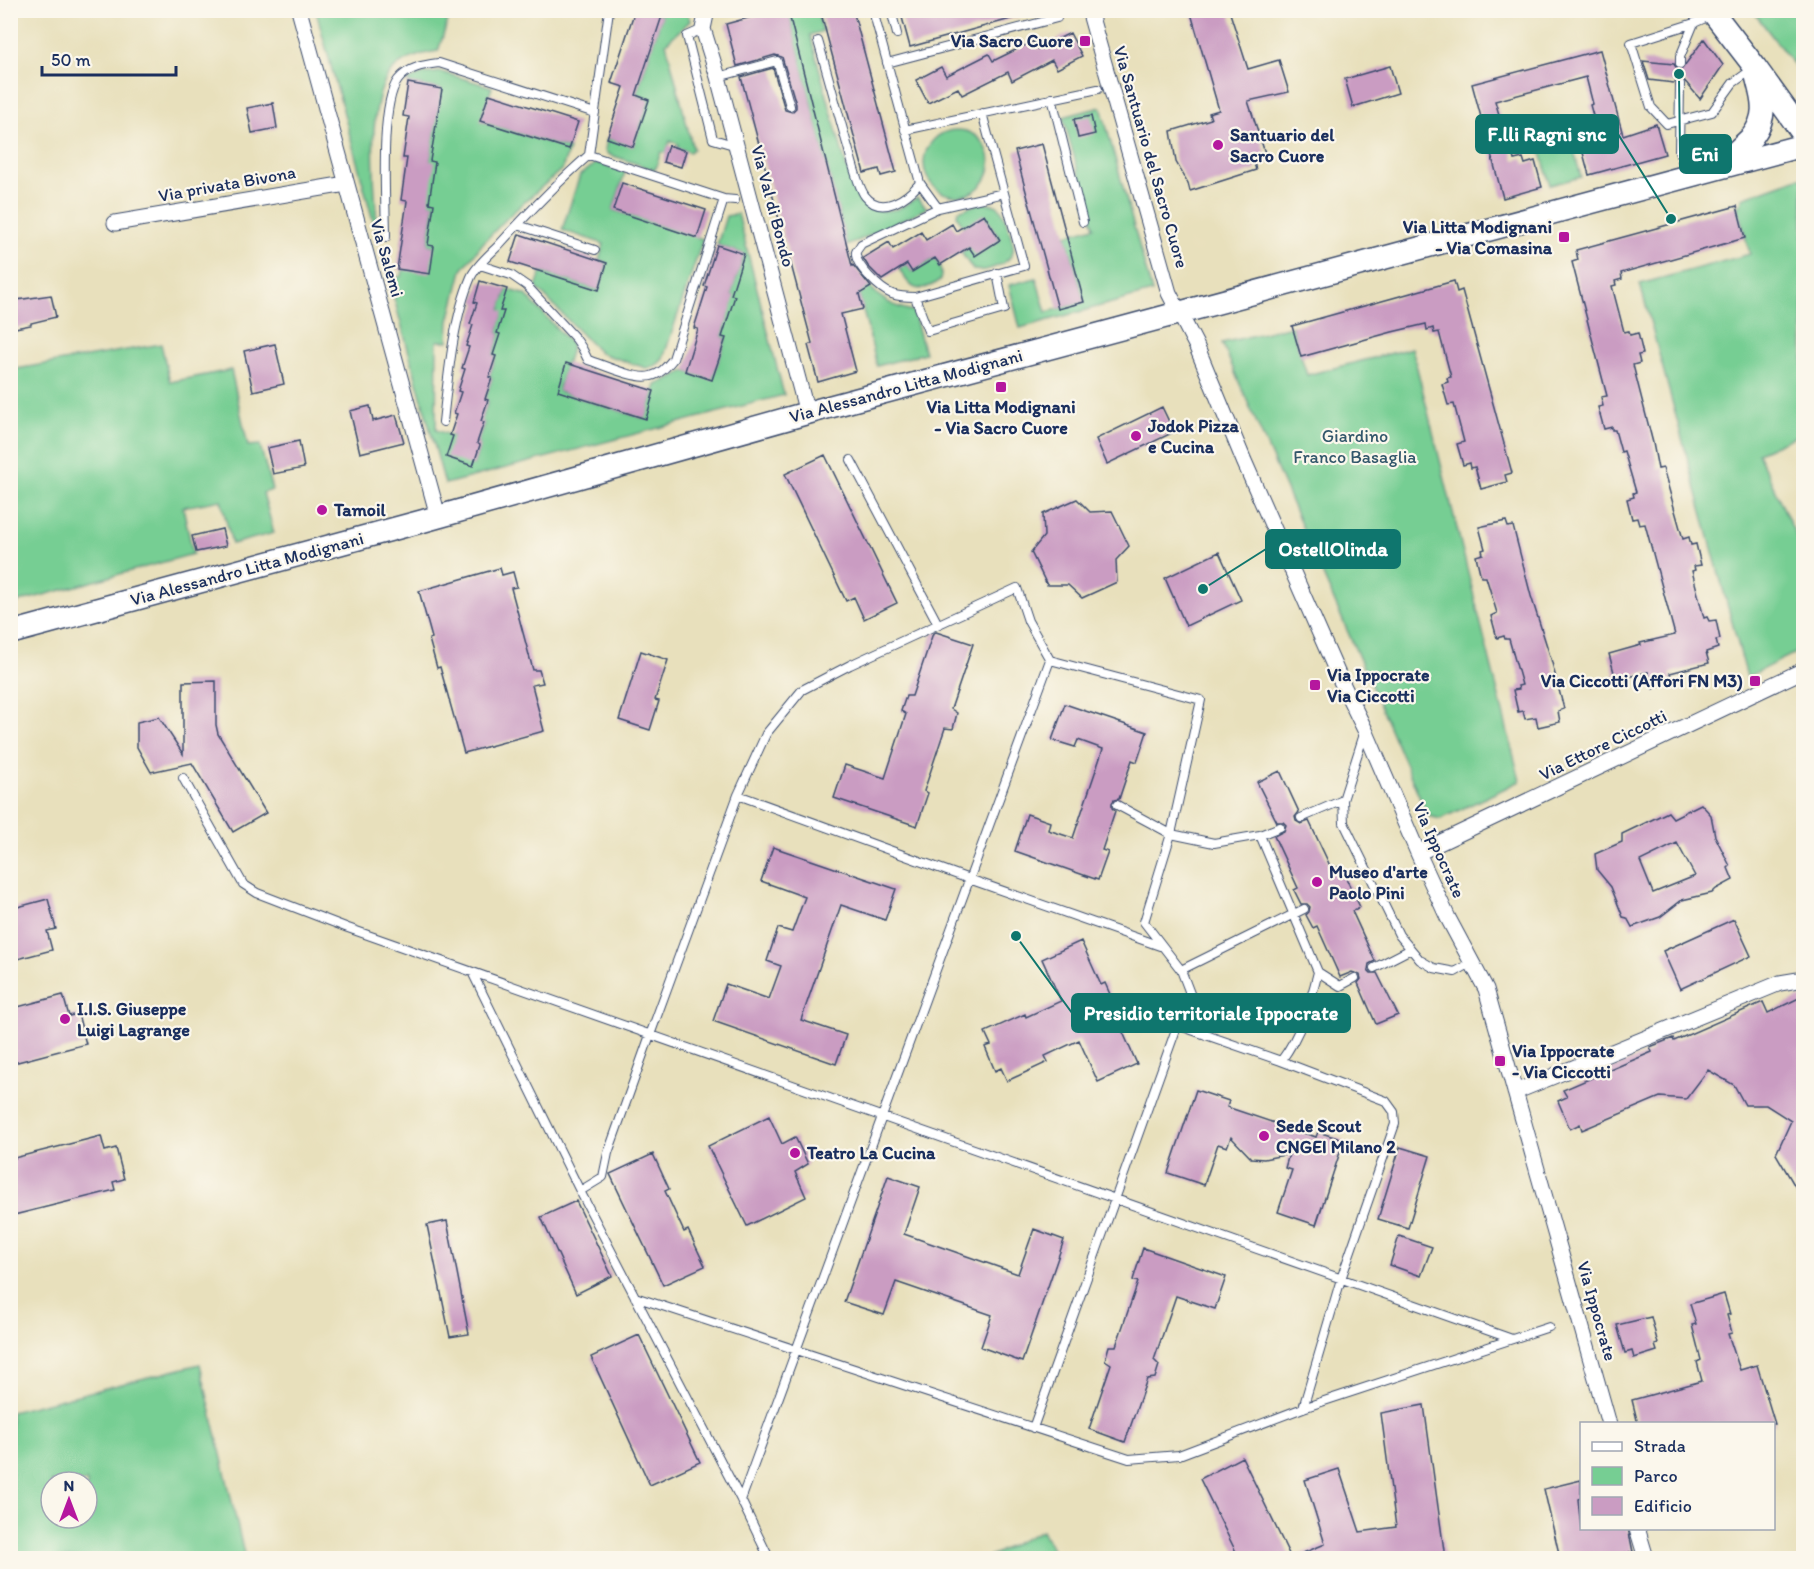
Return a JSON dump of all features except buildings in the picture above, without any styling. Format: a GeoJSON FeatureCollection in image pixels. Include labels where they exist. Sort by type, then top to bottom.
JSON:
{"type":"FeatureCollection","features":[{"type":"Feature","properties":{"kind":"street","name":"Via Salemi"},"geometry":{"type":"LineString","coordinates":[[299,10],[438,516]]}},
{"type":"Feature","properties":{"kind":"street","name":"Via Val di Bondo"},"geometry":{"type":"LineString","coordinates":[[707,10],[703,29],[737,146],[807,413]]}},
{"type":"Feature","properties":{"kind":"street","name":"Via Santuario del Sacro Cuore"},"geometry":{"type":"LineString","coordinates":[[1089,10],[1169,293],[1179,313]]}},
{"type":"Feature","properties":{"kind":"street"},"geometry":{"type":"LineString","coordinates":[[1706,16],[1755,67],[1803,135]]}},
{"type":"Feature","properties":{"kind":"street"},"geometry":{"type":"LineString","coordinates":[[1719,168],[1752,137],[1764,113],[1755,67]]}},
{"type":"Feature","properties":{"kind":"street","name":"Via Alessandro Litta Modignani"},"geometry":{"type":"LineString","coordinates":[[10,633],[807,413],[1803,145]]}},
{"type":"Feature","properties":{"kind":"street","name":"Via privata Bivona"},"geometry":{"type":"LineString","coordinates":[[115,223],[346,184]]}},
{"type":"Feature","properties":{"kind":"street","name":"Via Ippocrate"},"geometry":{"type":"LineString","coordinates":[[1179,313],[1196,345],[1254,483],[1418,853],[1486,989],[1607,1422]]}},
{"type":"Feature","properties":{"kind":"street","name":"Via Ettore Ciccotti"},"geometry":{"type":"LineString","coordinates":[[1418,853],[1803,670]]}},
{"type":"Feature","properties":{"kind":"street"},"geometry":{"type":"LineString","coordinates":[[1515,1092],[1780,983],[1803,979]]}},
{"type":"Feature","properties":{"kind":"street"},"geometry":{"type":"LineString","coordinates":[[1638,1530],[1646,1558]]}},
{"type":"Feature","properties":{"kind":"lane"},"geometry":{"type":"LineString","coordinates":[[443,422],[452,348],[472,274],[589,154],[609,10]]}},
{"type":"Feature","properties":{"kind":"lane"},"geometry":{"type":"LineString","coordinates":[[891,10],[897,34]]}},
{"type":"Feature","properties":{"kind":"lane"},"geometry":{"type":"LineString","coordinates":[[1680,64],[1680,57],[1706,16]]}},
{"type":"Feature","properties":{"kind":"lane"},"geometry":{"type":"LineString","coordinates":[[1706,16],[1631,43],[1651,107],[1667,124],[1712,112],[1733,83],[1755,67]]}},
{"type":"Feature","properties":{"kind":"lane"},"geometry":{"type":"LineString","coordinates":[[875,18],[920,183],[938,208]]}},
{"type":"Feature","properties":{"kind":"lane"},"geometry":{"type":"LineString","coordinates":[[887,63],[1058,18]]}},
{"type":"Feature","properties":{"kind":"lane"},"geometry":{"type":"LineString","coordinates":[[703,29],[687,36],[713,139],[737,146]]}},
{"type":"Feature","properties":{"kind":"lane"},"geometry":{"type":"LineString","coordinates":[[818,41],[853,167],[864,195],[872,202],[883,205],[896,204],[920,183]]}},
{"type":"Feature","properties":{"kind":"lane"},"geometry":{"type":"LineString","coordinates":[[718,76],[777,61],[790,106]]}},
{"type":"Feature","properties":{"kind":"lane"},"geometry":{"type":"LineString","coordinates":[[387,237],[386,141],[389,105],[397,81],[406,71],[422,65],[439,63],[595,113]]}},
{"type":"Feature","properties":{"kind":"lane"},"geometry":{"type":"LineString","coordinates":[[1680,84],[1678,151],[1686,177]]}},
{"type":"Feature","properties":{"kind":"lane"},"geometry":{"type":"LineString","coordinates":[[905,130],[1098,89]]}},
{"type":"Feature","properties":{"kind":"lane"},"geometry":{"type":"LineString","coordinates":[[1052,98],[1083,222]]}},
{"type":"Feature","properties":{"kind":"lane"},"geometry":{"type":"LineString","coordinates":[[982,113],[1004,193],[1023,266],[915,297],[905,297],[877,286],[858,262],[856,252],[861,244],[938,208],[1004,193]]}},
{"type":"Feature","properties":{"kind":"lane"},"geometry":{"type":"LineString","coordinates":[[589,154],[724,199],[735,200]]}},
{"type":"Feature","properties":{"kind":"lane"},"geometry":{"type":"LineString","coordinates":[[480,265],[511,275],[527,286],[576,339],[588,360],[640,377],[652,376],[663,371],[673,359],[724,199]]}},
{"type":"Feature","properties":{"kind":"lane"},"geometry":{"type":"LineString","coordinates":[[518,225],[595,250]]}},
{"type":"Feature","properties":{"kind":"lane"},"geometry":{"type":"LineString","coordinates":[[915,297],[928,331],[1004,309],[997,273]]}},
{"type":"Feature","properties":{"kind":"lane"},"geometry":{"type":"LineString","coordinates":[[851,459],[938,624]]}},
{"type":"Feature","properties":{"kind":"lane"},"geometry":{"type":"LineString","coordinates":[[579,1191],[603,1177],[608,1153],[738,795],[766,734],[802,690],[850,665],[1017,588],[1028,621],[1050,660],[1201,700],[1171,834],[1144,922],[1181,970],[1206,1035]]}},
{"type":"Feature","properties":{"kind":"lane"},"geometry":{"type":"LineString","coordinates":[[741,1500],[1050,660]]}},
{"type":"Feature","properties":{"kind":"lane"},"geometry":{"type":"LineString","coordinates":[[1365,730],[1343,800],[1344,823],[1399,935],[1409,950],[1434,968],[1455,972],[1471,963]]}},
{"type":"Feature","properties":{"kind":"lane"},"geometry":{"type":"LineString","coordinates":[[183,778],[243,884],[257,893],[348,928],[1512,1339]]}},
{"type":"Feature","properties":{"kind":"lane"},"geometry":{"type":"LineString","coordinates":[[738,795],[1161,946]]}},
{"type":"Feature","properties":{"kind":"lane"},"geometry":{"type":"LineString","coordinates":[[1301,818],[1343,800]]}},
{"type":"Feature","properties":{"kind":"lane"},"geometry":{"type":"LineString","coordinates":[[1117,805],[1171,834],[1214,843],[1260,835],[1280,827]]}},
{"type":"Feature","properties":{"kind":"lane"},"geometry":{"type":"LineString","coordinates":[[1260,835],[1318,972],[1340,986],[1355,978]]}},
{"type":"Feature","properties":{"kind":"lane"},"geometry":{"type":"LineString","coordinates":[[1181,970],[1304,909]]}},
{"type":"Feature","properties":{"kind":"lane"},"geometry":{"type":"LineString","coordinates":[[1374,968],[1409,950]]}},
{"type":"Feature","properties":{"kind":"lane"},"geometry":{"type":"LineString","coordinates":[[472,972],[579,1191],[741,1500],[769,1558]]}},
{"type":"Feature","properties":{"kind":"lane"},"geometry":{"type":"LineString","coordinates":[[1281,1061],[1291,1048],[1308,1011],[1318,972]]}},
{"type":"Feature","properties":{"kind":"lane"},"geometry":{"type":"LineString","coordinates":[[1033,1428],[1189,993]]}},
{"type":"Feature","properties":{"kind":"lane"},"geometry":{"type":"LineString","coordinates":[[1177,1025],[1386,1101],[1394,1112],[1395,1124],[1341,1279],[1303,1408]]}},
{"type":"Feature","properties":{"kind":"lane"},"geometry":{"type":"LineString","coordinates":[[635,1297],[1129,1459],[1179,1455],[1303,1408],[1549,1327]]}},
{"type":"Feature","properties":{"kind":"green space"},"geometry":{"type":"Polygon","coordinates":[[[316,11],[451,11],[438,51],[399,64],[389,74],[381,90],[376,109],[373,154],[378,239],[316,11]]]}},
{"type":"Feature","properties":{"kind":"green space"},"geometry":{"type":"Polygon","coordinates":[[[650,11],[687,11],[690,21],[666,43],[693,149],[690,152],[677,148],[678,144],[670,141],[666,153],[661,152],[655,170],[608,154],[605,150],[607,138],[633,146],[649,100],[636,95],[662,16],[650,11]]]}},
{"type":"Feature","properties":{"kind":"green space"},"geometry":{"type":"Polygon","coordinates":[[[788,11],[817,11],[823,31],[810,35],[847,169],[859,198],[870,208],[883,211],[898,209],[917,198],[927,208],[847,246],[788,11]]]}},
{"type":"Feature","properties":{"kind":"green space"},"geometry":{"type":"Polygon","coordinates":[[[1753,11],[1803,11],[1803,77],[1753,11]]]}},
{"type":"Feature","properties":{"kind":"green space"},"geometry":{"type":"Polygon","coordinates":[[[441,72],[492,87],[481,121],[569,149],[562,169],[509,216],[483,243],[462,270],[449,321],[448,341],[437,341],[436,430],[453,436],[473,466],[480,445],[477,443],[484,423],[481,421],[488,401],[485,399],[492,378],[489,377],[496,356],[493,355],[500,334],[497,333],[503,312],[500,311],[507,289],[526,295],[572,345],[558,391],[645,419],[656,385],[685,371],[712,379],[726,338],[722,337],[734,296],[731,295],[744,254],[717,245],[726,216],[738,214],[784,395],[445,484],[389,280],[402,276],[403,270],[434,246],[428,245],[434,205],[429,203],[430,161],[441,89],[408,83],[410,79],[423,74],[441,72]]]}},
{"type":"Feature","properties":{"kind":"green space"},"geometry":{"type":"Polygon","coordinates":[[[1101,107],[1152,292],[1020,328],[1009,285],[1036,278],[1046,312],[1084,302],[1066,235],[1094,227],[1063,117],[1101,107]]]}},
{"type":"Feature","properties":{"kind":"green space"},"geometry":{"type":"Polygon","coordinates":[[[957,130],[970,133],[980,140],[987,150],[990,163],[987,176],[980,186],[970,193],[957,196],[944,193],[934,186],[927,176],[924,163],[927,150],[934,140],[944,133],[957,130]]]}},
{"type":"Feature","properties":{"kind":"green space"},"geometry":{"type":"Polygon","coordinates":[[[1569,133],[1581,177],[1550,185],[1538,141],[1569,133]]]}},
{"type":"Feature","properties":{"kind":"green space"},"geometry":{"type":"Polygon","coordinates":[[[597,163],[625,172],[613,210],[703,239],[663,359],[651,367],[646,368],[600,353],[536,287],[541,272],[599,290],[607,263],[599,260],[604,244],[562,230],[580,175],[597,163]]]}},
{"type":"Feature","properties":{"kind":"green space"},"geometry":{"type":"Polygon","coordinates":[[[1803,178],[1803,433],[1758,453],[1803,551],[1803,649],[1747,677],[1640,284],[1750,254],[1737,206],[1741,205],[1742,198],[1803,178]]]}},
{"type":"Feature","properties":{"kind":"green space"},"geometry":{"type":"Polygon","coordinates":[[[981,203],[994,205],[1001,210],[1011,236],[1013,251],[1002,264],[984,270],[973,270],[961,252],[970,247],[1000,239],[984,215],[964,227],[957,216],[958,211],[981,203]]]}},
{"type":"Feature","properties":{"kind":"green space"},"geometry":{"type":"Polygon","coordinates":[[[935,258],[941,269],[940,281],[925,288],[912,286],[899,269],[907,264],[912,272],[935,258]]]}},
{"type":"Feature","properties":{"kind":"green space"},"geometry":{"type":"Polygon","coordinates":[[[852,266],[878,295],[893,305],[913,311],[925,353],[877,366],[852,266]]]}},
{"type":"Feature","properties":{"kind":"green space","name":"Giardino Franco Basaglia"},"geometry":{"type":"Polygon","coordinates":[[[1292,326],[1307,375],[1412,348],[1520,781],[1441,819],[1428,816],[1222,343],[1292,326]]]}},
{"type":"Feature","properties":{"kind":"green space"},"geometry":{"type":"Polygon","coordinates":[[[161,344],[170,382],[231,370],[248,446],[260,445],[272,490],[263,493],[274,533],[232,544],[221,500],[183,507],[193,554],[11,604],[11,370],[161,344]]]}},
{"type":"Feature","properties":{"kind":"green space"},"geometry":{"type":"Polygon","coordinates":[[[200,1364],[245,1558],[11,1558],[11,1412],[200,1364]]]}},
{"type":"Feature","properties":{"kind":"green space"},"geometry":{"type":"Polygon","coordinates":[[[1042,1530],[1056,1558],[987,1558],[1042,1530]]]}},
{"type":"Feature","properties":{"kind":"place","name":"Via Sacro Cuore"},"geometry":{"type":"Point","coordinates":[1085,41]}},
{"type":"Feature","properties":{"kind":"place","name":"Eni"},"geometry":{"type":"Point","coordinates":[1679,74]}},
{"type":"Feature","properties":{"kind":"place","name":"Santuario del Sacro Cuore"},"geometry":{"type":"Point","coordinates":[1218,145]}},
{"type":"Feature","properties":{"kind":"place","name":"F.lli Ragni snc"},"geometry":{"type":"Point","coordinates":[1671,219]}},
{"type":"Feature","properties":{"kind":"place","name":"Via Litta Modignani - Via Comasina"},"geometry":{"type":"Point","coordinates":[1564,237]}},
{"type":"Feature","properties":{"kind":"place","name":"Via Litta Modignani - Via Sacro Cuore"},"geometry":{"type":"Point","coordinates":[1001,387]}},
{"type":"Feature","properties":{"kind":"place","name":"Jodok Pizza e Cucina"},"geometry":{"type":"Point","coordinates":[1136,436]}},
{"type":"Feature","properties":{"kind":"place","name":"Tamoil"},"geometry":{"type":"Point","coordinates":[322,510]}},
{"type":"Feature","properties":{"kind":"place","name":"OstellOlinda"},"geometry":{"type":"Point","coordinates":[1203,589]}},
{"type":"Feature","properties":{"kind":"place","name":"Via Ciccotti (Affori FN M3)"},"geometry":{"type":"Point","coordinates":[1755,681]}},
{"type":"Feature","properties":{"kind":"place","name":"Via Ippocrate Via Ciccotti"},"geometry":{"type":"Point","coordinates":[1315,685]}},
{"type":"Feature","properties":{"kind":"place","name":"Museo d'arte Paolo Pini"},"geometry":{"type":"Point","coordinates":[1317,882]}},
{"type":"Feature","properties":{"kind":"place","name":"Presidio territoriale Ippocrate"},"geometry":{"type":"Point","coordinates":[1016,936]}},
{"type":"Feature","properties":{"kind":"place","name":"I.I.S. Giuseppe Luigi Lagrange"},"geometry":{"type":"Point","coordinates":[65,1019]}},
{"type":"Feature","properties":{"kind":"place","name":"Via Ippocrate - Via Ciccotti"},"geometry":{"type":"Point","coordinates":[1500,1061]}},
{"type":"Feature","properties":{"kind":"place","name":"Sede Scout CNGEI Milano 2"},"geometry":{"type":"Point","coordinates":[1264,1136]}},
{"type":"Feature","properties":{"kind":"place","name":"Teatro La Cucina"},"geometry":{"type":"Point","coordinates":[795,1153]}}]}
